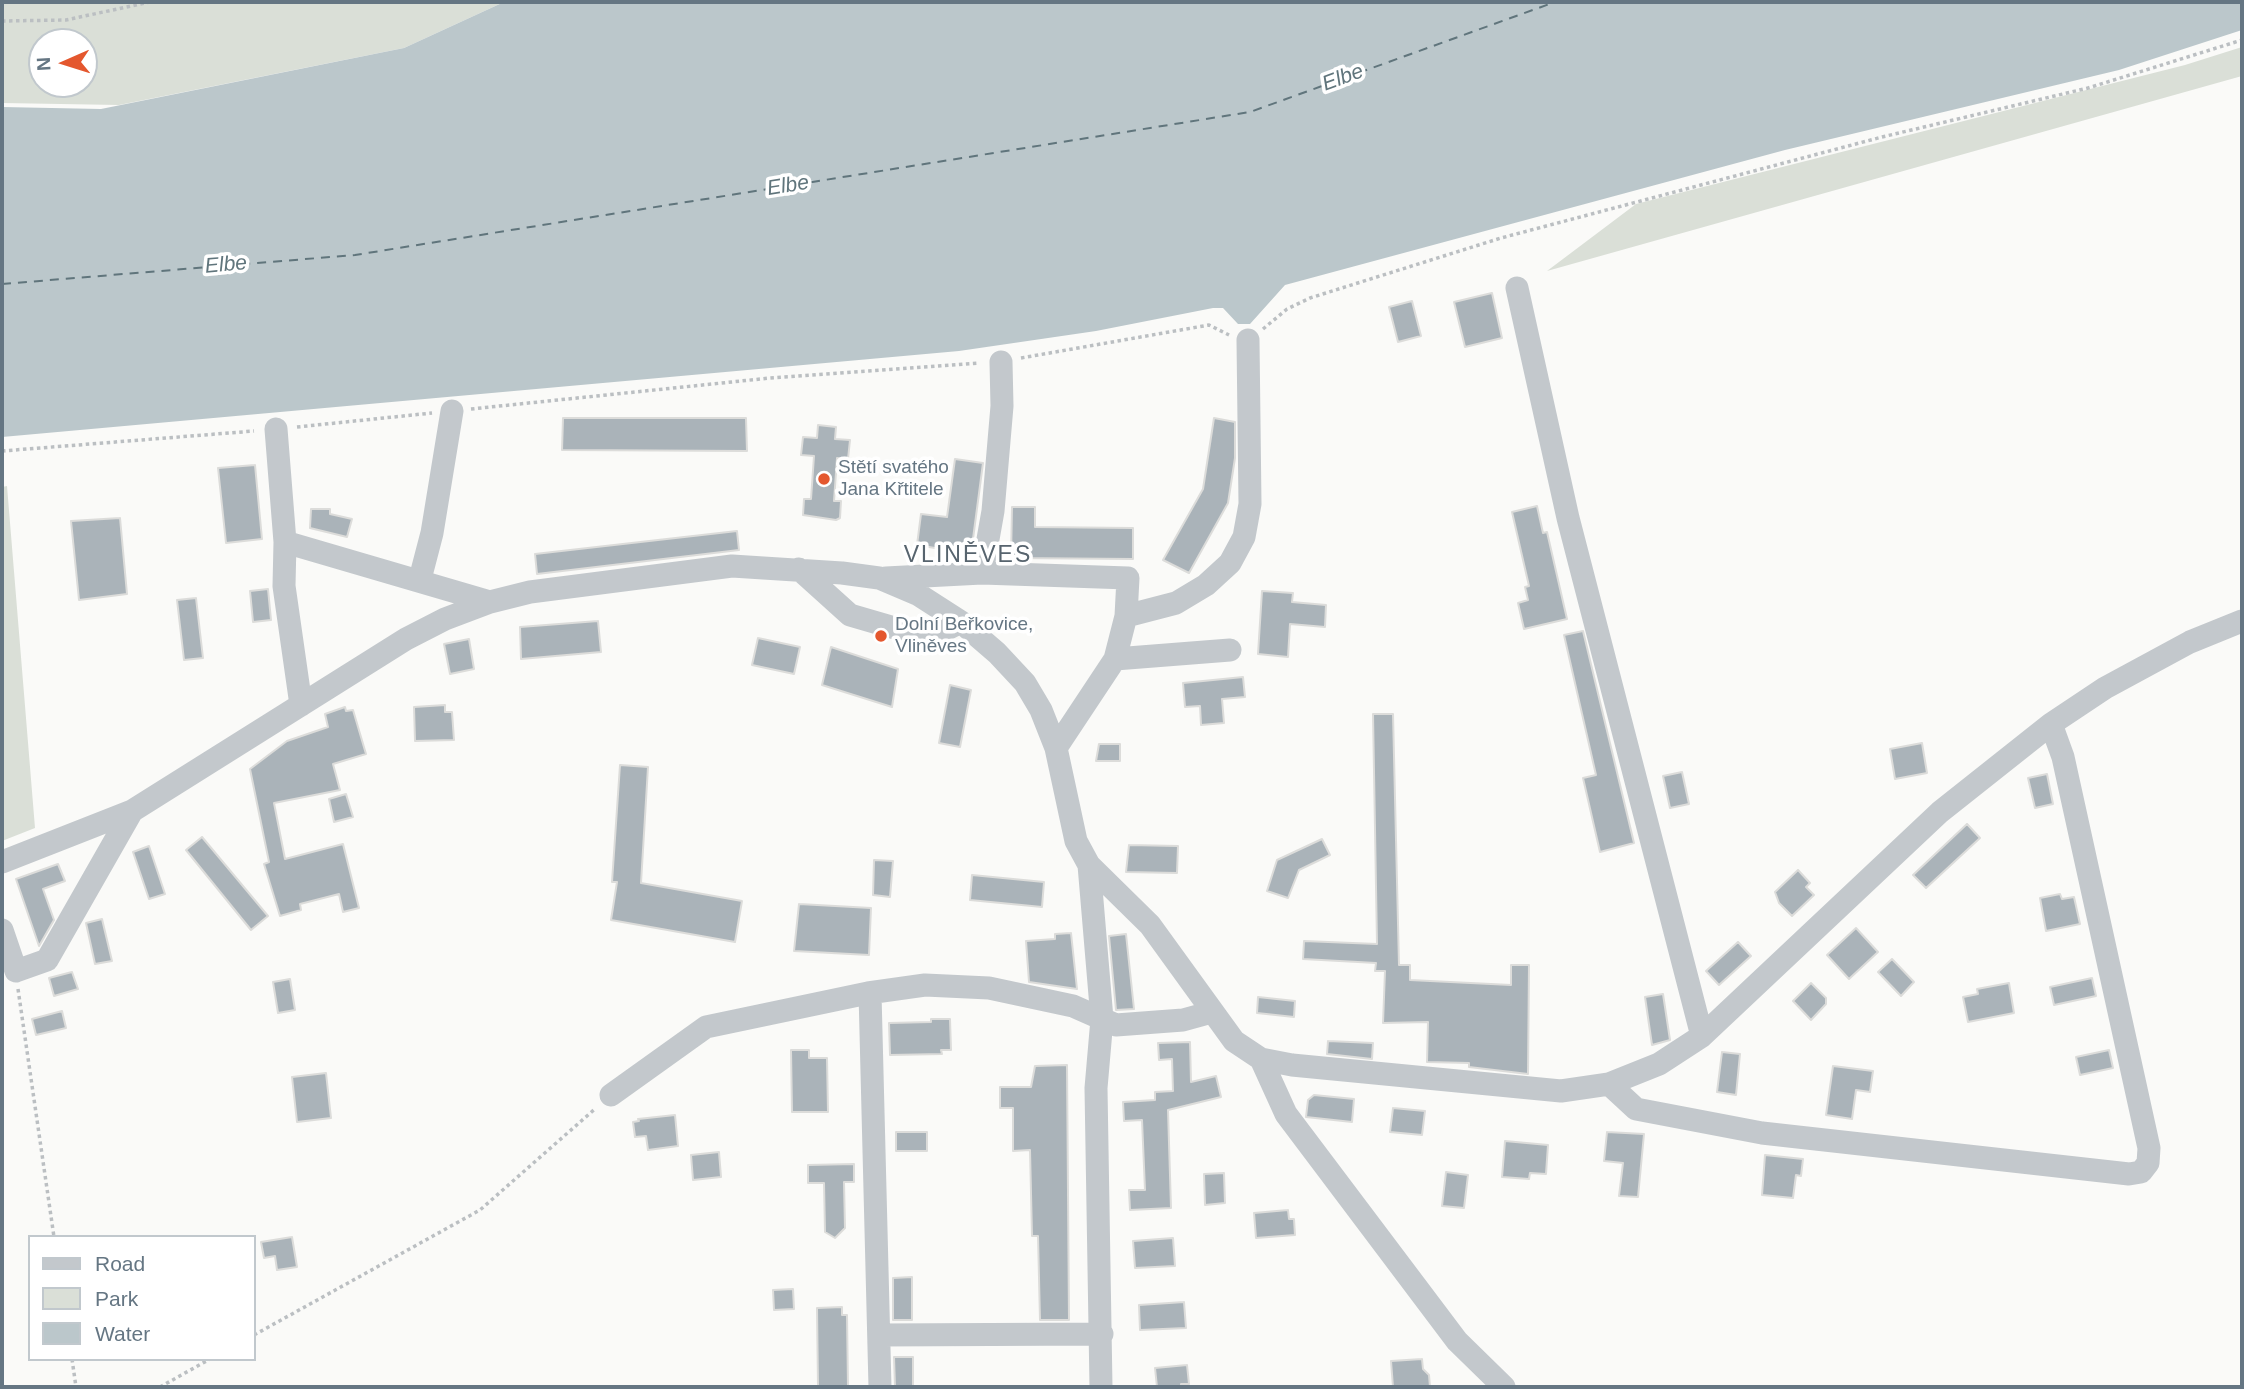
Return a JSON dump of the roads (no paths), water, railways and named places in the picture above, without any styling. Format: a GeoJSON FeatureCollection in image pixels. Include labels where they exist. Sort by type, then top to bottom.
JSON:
{"type":"FeatureCollection","features":[{"type":"Feature","properties":{"kind":"street"},"geometry":{"type":"LineString","coordinates":[[1517,288],[1568,518],[1702,1036]]}},
{"type":"Feature","properties":{"kind":"street"},"geometry":{"type":"LineString","coordinates":[[1126,615],[1176,603],[1206,585],[1230,563],[1244,537],[1250,504],[1248,340]]}},
{"type":"Feature","properties":{"kind":"street"},"geometry":{"type":"LineString","coordinates":[[982,573],[993,511],[1002,406],[1001,362]]}},
{"type":"Feature","properties":{"kind":"street"},"geometry":{"type":"LineString","coordinates":[[420,579],[432,533],[452,411]]}},
{"type":"Feature","properties":{"kind":"street"},"geometry":{"type":"LineString","coordinates":[[276,429],[285,542],[284,586],[301,705]]}},
{"type":"Feature","properties":{"kind":"street"},"geometry":{"type":"LineString","coordinates":[[285,542],[420,579],[490,602]]}},
{"type":"Feature","properties":{"kind":"street"},"geometry":{"type":"LineString","coordinates":[[2,862],[132,811],[406,639],[445,619],[490,602],[530,592],[718,568],[799,569],[879,578],[982,573],[1128,578],[1126,615],[1115,659],[1056,748]]}},
{"type":"Feature","properties":{"kind":"street"},"geometry":{"type":"LineString","coordinates":[[799,569],[850,615],[929,638],[961,622]]}},
{"type":"Feature","properties":{"kind":"street"},"geometry":{"type":"LineString","coordinates":[[879,578],[919,595],[961,622],[998,653],[1025,683],[1041,710],[1056,748],[1076,841],[1089,865],[1150,925],[1234,1041],[1261,1059],[1292,1065],[1561,1091],[1609,1084],[1659,1064],[1702,1036],[1940,812],[2051,724],[2105,688],[2190,642],[2242,621]]}},
{"type":"Feature","properties":{"kind":"street"},"geometry":{"type":"LineString","coordinates":[[1115,659],[1230,650]]}},
{"type":"Feature","properties":{"kind":"street"},"geometry":{"type":"LineString","coordinates":[[1609,1084],[1636,1109],[1762,1133],[2129,1174],[2141,1172],[2148,1163],[2149,1148],[2063,757],[2051,724]]}},
{"type":"Feature","properties":{"kind":"street"},"geometry":{"type":"LineString","coordinates":[[2,930],[16,971],[47,960],[132,811]]}},
{"type":"Feature","properties":{"kind":"street"},"geometry":{"type":"LineString","coordinates":[[1089,865],[1102,1019],[1096,1088],[1101,1387]]}},
{"type":"Feature","properties":{"kind":"street"},"geometry":{"type":"LineString","coordinates":[[611,1095],[706,1027],[870,993],[925,985],[989,988],[1073,1006],[1116,1025],[1183,1020],[1212,1012]]}},
{"type":"Feature","properties":{"kind":"street"},"geometry":{"type":"LineString","coordinates":[[870,993],[880,1387]]}},
{"type":"Feature","properties":{"kind":"street"},"geometry":{"type":"LineString","coordinates":[[1261,1059],[1286,1114],[1457,1341],[1504,1387]]}},
{"type":"Feature","properties":{"kind":"street"},"geometry":{"type":"LineString","coordinates":[[879,1335],[1102,1334]]}},
{"type":"Feature","properties":{"kind":"water","name":"Elbe"},"geometry":{"type":"Polygon","coordinates":[[[504,2],[2242,2],[2242,30],[2119,70],[1785,150],[1285,285],[1250,324],[1238,324],[1223,308],[1213,308],[1096,331],[959,351],[2,437],[2,107],[101,109],[404,48],[504,2]]]}},
{"type":"Feature","properties":{"kind":"place","name":"Stětí svatého Jana Křtitele"},"geometry":{"type":"Point","coordinates":[824,479]}},
{"type":"Feature","properties":{"kind":"place","name":"Dolní Beřkovice, Vliněves"},"geometry":{"type":"Point","coordinates":[881,636]}},
{"type":"Feature","properties":{"kind":"district","name":"VLINĚVES"},"geometry":{"type":"Point","coordinates":[968,556]}}]}
